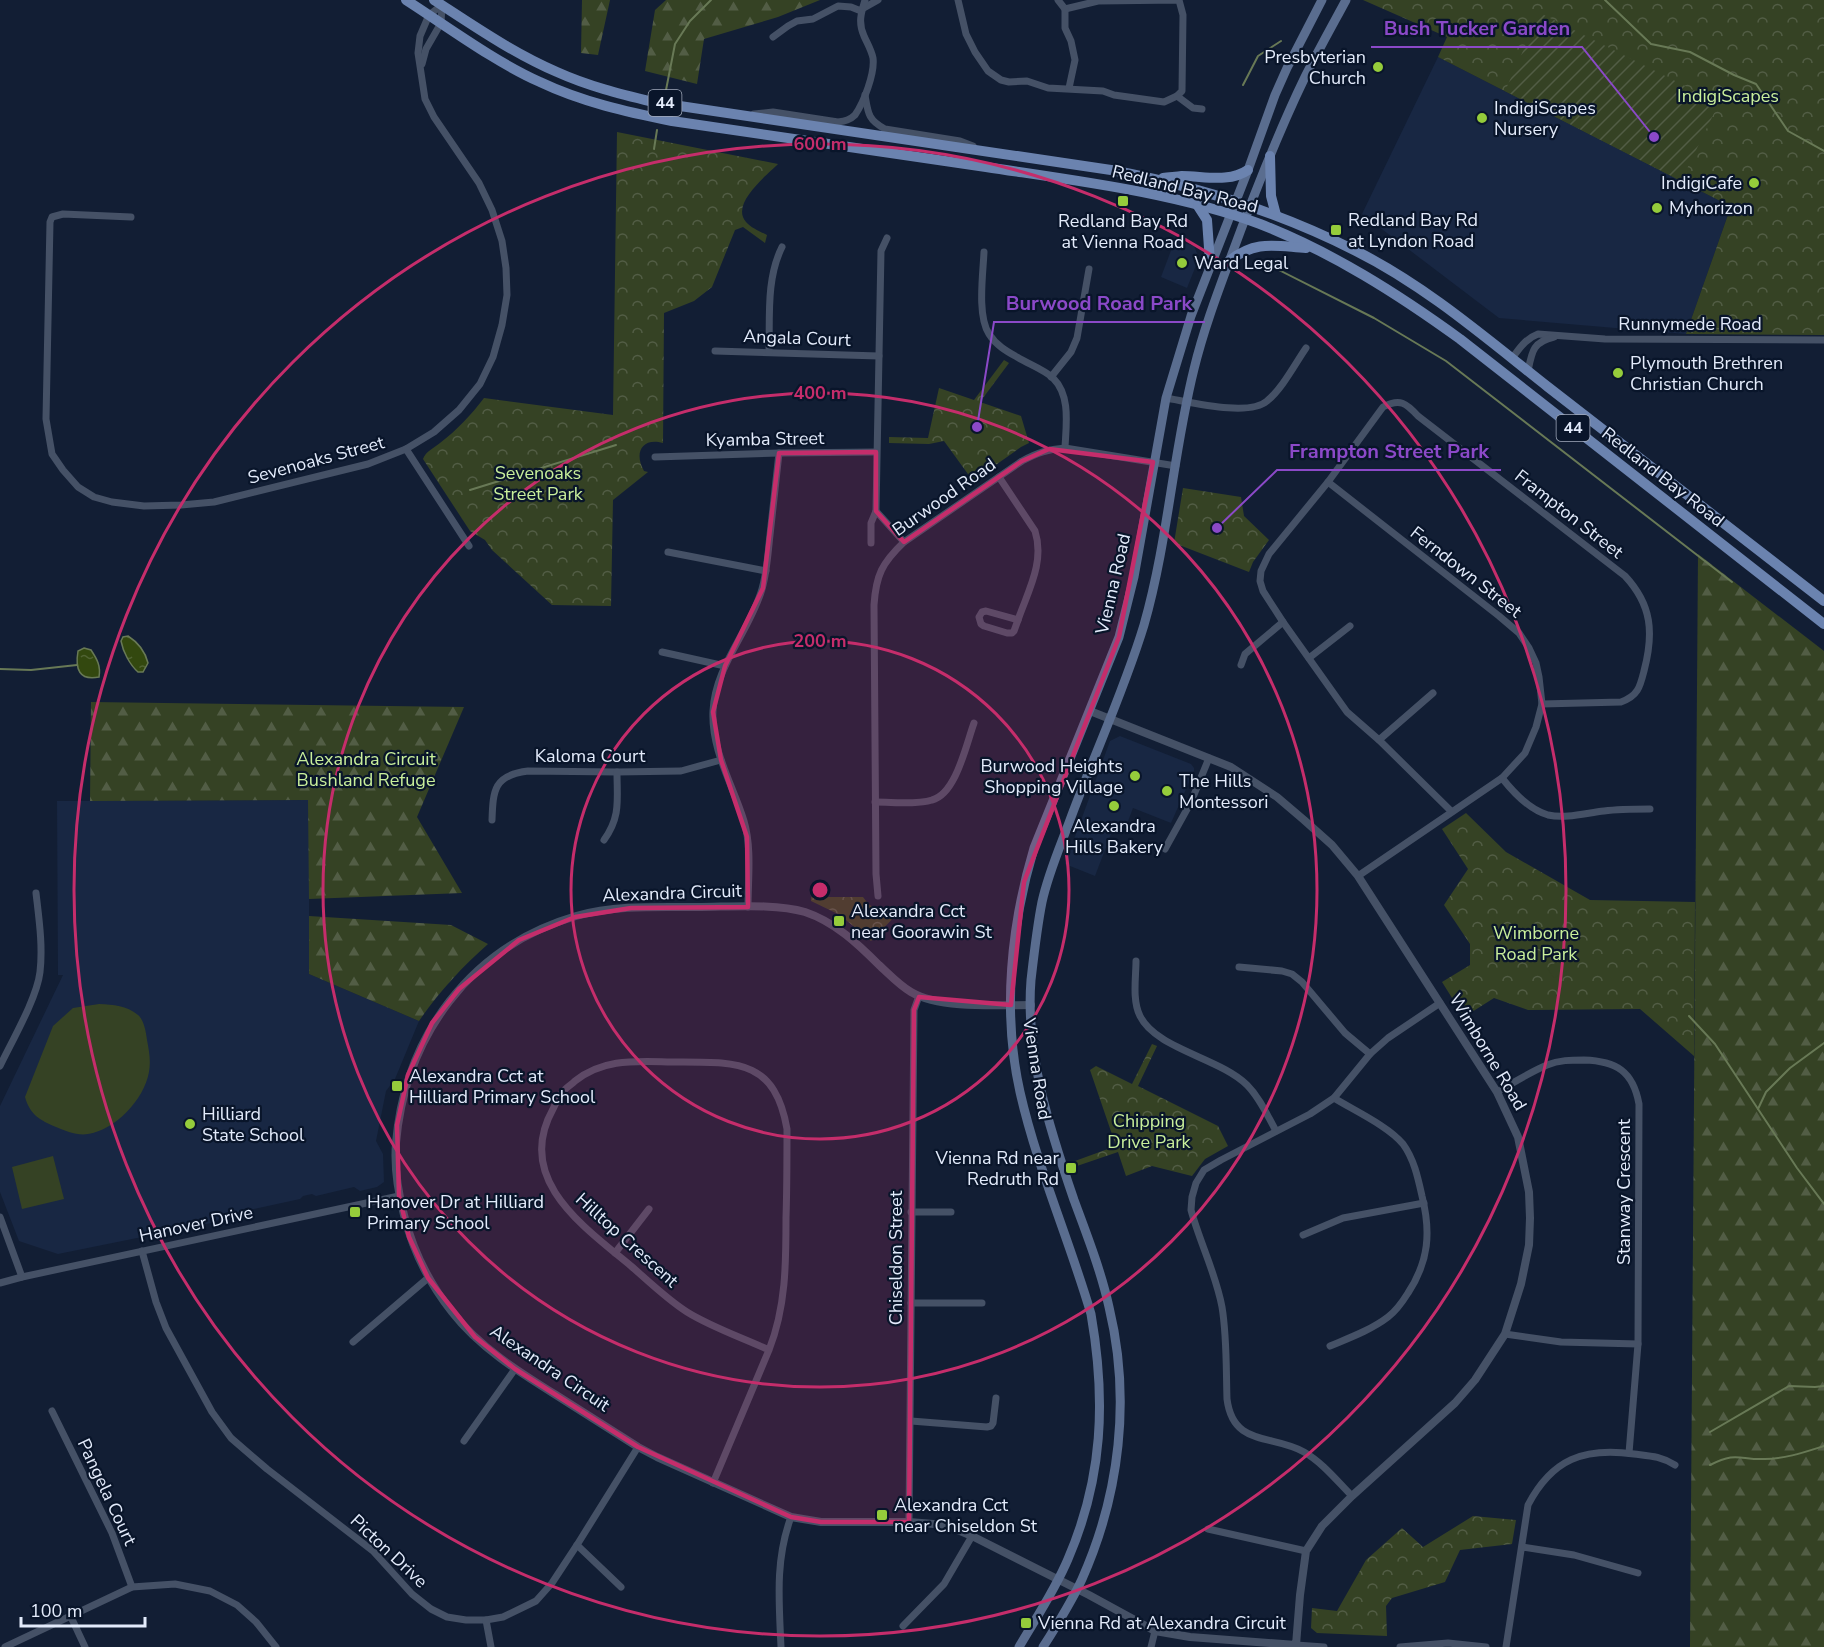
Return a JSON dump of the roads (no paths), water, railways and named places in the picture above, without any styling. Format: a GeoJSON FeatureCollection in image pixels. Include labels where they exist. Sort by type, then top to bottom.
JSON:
{"type":"FeatureCollection","features":[{"type":"Feature","properties":{"kind":"main road","name":"Redland Bay Road"},"geometry":{"type":"LineString","coordinates":[[406,0],[537,81],[583,99],[633,113],[718,129],[1095,183],[1149,193],[1245,219],[1283,234],[1376,281],[1413,305],[1509,377],[1824,624]]}},
{"type":"Feature","properties":{"kind":"main road","name":"Vienna Road"},"geometry":{"type":"LineString","coordinates":[[1019,1647],[1058,1580],[1074,1544],[1090,1492],[1100,1433],[1100,1378],[1091,1314],[1029,1126],[1015,1061],[1011,1005],[1014,954],[1024,882],[1034,848],[1119,637],[1128,606],[1166,398],[1180,349],[1210,262],[1231,215],[1283,77],[1322,0]]}},
{"type":"Feature","properties":{"kind":"main road","name":"Vienna Road"},"geometry":{"type":"LineString","coordinates":[[1043,1647],[1077,1589],[1099,1533],[1115,1469],[1121,1401],[1116,1338],[1109,1304],[1061,1162],[1039,1081],[1033,1040],[1031,985],[1042,901],[1054,861],[1143,626],[1154,584],[1194,367],[1207,325],[1270,156],[1306,75],[1346,0]]}},
{"type":"Feature","properties":{"kind":"main road","name":"Redland Bay Road"},"geometry":{"type":"LineString","coordinates":[[438,3],[514,51],[556,72],[599,88],[653,102],[1111,170],[1157,179],[1276,215],[1358,252],[1410,282],[1450,310],[1824,601]]}},
{"type":"Feature","properties":{"kind":"main road"},"geometry":{"type":"LineString","coordinates":[[1270,156],[1271,196],[1276,215]]}},
{"type":"Feature","properties":{"kind":"main road"},"geometry":{"type":"LineString","coordinates":[[1157,179],[1182,176],[1230,178],[1248,170]]}},
{"type":"Feature","properties":{"kind":"main road"},"geometry":{"type":"LineString","coordinates":[[1198,206],[1207,220],[1210,262]]}},
{"type":"Feature","properties":{"kind":"main road"},"geometry":{"type":"LineString","coordinates":[[1229,261],[1242,251],[1260,246],[1312,248]]}},
{"type":"Feature","properties":{"kind":"main road"},"geometry":{"type":"LineString","coordinates":[[1509,377],[1520,365]]}},
{"type":"Feature","properties":{"kind":"street"},"geometry":{"type":"LineString","coordinates":[[742,115],[773,112],[838,122],[845,121],[855,114],[865,94],[873,66],[870,47],[861,27],[865,0]]}},
{"type":"Feature","properties":{"kind":"street"},"geometry":{"type":"LineString","coordinates":[[773,36],[797,21],[813,19],[838,6],[862,10],[878,0]]}},
{"type":"Feature","properties":{"kind":"street"},"geometry":{"type":"LineString","coordinates":[[958,0],[966,34],[982,64],[995,77],[1009,82],[1027,81],[1048,88],[1103,92],[1164,102],[1182,91],[1183,15],[1179,0],[1098,1],[1065,9]]}},
{"type":"Feature","properties":{"kind":"street"},"geometry":{"type":"LineString","coordinates":[[1058,0],[1065,9],[1065,28],[1071,41],[1075,60],[1069,88]]}},
{"type":"Feature","properties":{"kind":"street"},"geometry":{"type":"LineString","coordinates":[[429,15],[438,3]]}},
{"type":"Feature","properties":{"kind":"street"},"geometry":{"type":"LineString","coordinates":[[420,69],[426,49],[441,23],[438,3]]}},
{"type":"Feature","properties":{"kind":"street","name":"Sevenoaks Street"},"geometry":{"type":"LineString","coordinates":[[132,217],[63,214],[52,217],[50,222],[46,419],[52,454],[78,487],[94,497],[112,502],[144,506],[203,503],[368,464],[406,449],[434,432],[459,410],[480,384],[493,357],[507,295],[502,240],[492,210],[478,183],[434,117],[425,99],[418,52],[420,36],[429,15]]}},
{"type":"Feature","properties":{"kind":"street"},"geometry":{"type":"LineString","coordinates":[[865,94],[869,117],[885,129],[960,141],[991,153]]}},
{"type":"Feature","properties":{"kind":"street"},"geometry":{"type":"LineString","coordinates":[[1177,96],[1193,108],[1202,109]]}},
{"type":"Feature","properties":{"kind":"street"},"geometry":{"type":"LineString","coordinates":[[871,543],[871,523],[876,511],[881,251],[887,238]]}},
{"type":"Feature","properties":{"kind":"street"},"geometry":{"type":"LineString","coordinates":[[769,352],[772,278],[775,261],[782,247]]}},
{"type":"Feature","properties":{"kind":"street"},"geometry":{"type":"LineString","coordinates":[[984,252],[982,316],[988,334],[1001,348],[1051,377],[1058,384],[1064,396],[1065,448]]}},
{"type":"Feature","properties":{"kind":"street"},"geometry":{"type":"LineString","coordinates":[[1051,377],[1071,352],[1077,338],[1089,269]]}},
{"type":"Feature","properties":{"kind":"street","name":"Runnymede Road"},"geometry":{"type":"LineString","coordinates":[[1520,365],[1522,344],[1529,337],[1538,334],[1628,339],[1824,340]]}},
{"type":"Feature","properties":{"kind":"street"},"geometry":{"type":"LineString","coordinates":[[1520,365],[1538,343],[1557,336]]}},
{"type":"Feature","properties":{"kind":"street"},"geometry":{"type":"LineString","coordinates":[[1166,398],[1237,409],[1256,408],[1275,394],[1306,348]]}},
{"type":"Feature","properties":{"kind":"street","name":"Angala Court"},"geometry":{"type":"LineString","coordinates":[[715,351],[879,356]]}},
{"type":"Feature","properties":{"kind":"street","name":"Frampton Street"},"geometry":{"type":"LineString","coordinates":[[1450,811],[1379,740],[1347,712],[1283,622],[1263,591],[1260,581],[1261,571],[1269,554],[1328,482],[1383,406],[1392,402],[1402,402],[1410,407],[1418,416],[1624,576],[1641,595],[1651,634],[1650,651],[1636,694],[1621,702],[1542,704]]}},
{"type":"Feature","properties":{"kind":"street","name":"Burwood Road"},"geometry":{"type":"LineString","coordinates":[[878,896],[875,802],[875,584],[882,567],[891,554],[904,542],[999,477],[1035,454],[1048,449],[1065,448],[1176,466]]}},
{"type":"Feature","properties":{"kind":"street"},"geometry":{"type":"LineString","coordinates":[[406,449],[470,546]]}},
{"type":"Feature","properties":{"kind":"street","name":"Kyamba Street"},"geometry":{"type":"LineString","coordinates":[[655,457],[876,452]]}},
{"type":"Feature","properties":{"kind":"street"},"geometry":{"type":"LineString","coordinates":[[748,907],[747,837],[744,821],[721,760],[714,732],[713,712],[715,692],[725,666],[763,588],[779,453]]}},
{"type":"Feature","properties":{"kind":"street"},"geometry":{"type":"LineString","coordinates":[[999,477],[1035,531],[1039,553],[1036,569],[1018,620],[1013,632],[1007,633],[984,626],[979,617],[982,612],[986,611],[1018,620]]}},
{"type":"Feature","properties":{"kind":"street","name":"Ferndown Street"},"geometry":{"type":"LineString","coordinates":[[1328,482],[1519,633],[1536,663],[1542,704],[1536,728],[1525,753],[1502,778],[1450,811],[1358,876]]}},
{"type":"Feature","properties":{"kind":"street"},"geometry":{"type":"LineString","coordinates":[[876,511],[904,542]]}},
{"type":"Feature","properties":{"kind":"street"},"geometry":{"type":"LineString","coordinates":[[668,552],[766,571]]}},
{"type":"Feature","properties":{"kind":"street"},"geometry":{"type":"LineString","coordinates":[[1241,664],[1245,654],[1283,622]]}},
{"type":"Feature","properties":{"kind":"street"},"geometry":{"type":"LineString","coordinates":[[1309,658],[1350,626]]}},
{"type":"Feature","properties":{"kind":"street"},"geometry":{"type":"LineString","coordinates":[[662,652],[725,666]]}},
{"type":"Feature","properties":{"kind":"street"},"geometry":{"type":"LineString","coordinates":[[1379,740],[1433,693]]}},
{"type":"Feature","properties":{"kind":"street","name":"Wimborne Road"},"geometry":{"type":"LineString","coordinates":[[1090,711],[1231,767],[1277,797],[1332,845],[1358,876],[1497,1092],[1518,1137],[1529,1192],[1529,1245],[1521,1284],[1505,1334],[1475,1380],[1455,1403],[1322,1526],[1306,1551],[1296,1645]]}},
{"type":"Feature","properties":{"kind":"street"},"geometry":{"type":"LineString","coordinates":[[875,802],[922,802],[935,800],[943,795],[953,783],[974,723]]}},
{"type":"Feature","properties":{"kind":"street"},"geometry":{"type":"LineString","coordinates":[[1165,849],[1191,802],[1209,758]]}},
{"type":"Feature","properties":{"kind":"street","name":"Kaloma Court"},"geometry":{"type":"LineString","coordinates":[[492,820],[494,792],[501,781],[515,772],[681,771],[721,760]]}},
{"type":"Feature","properties":{"kind":"street"},"geometry":{"type":"LineString","coordinates":[[604,840],[617,814],[617,772]]}},
{"type":"Feature","properties":{"kind":"street"},"geometry":{"type":"LineString","coordinates":[[1502,778],[1514,792],[1537,810],[1548,815],[1566,816],[1606,810],[1650,809]]}},
{"type":"Feature","properties":{"kind":"street"},"geometry":{"type":"LineString","coordinates":[[0,1066],[33,996],[40,974],[42,948],[36,893]]}},
{"type":"Feature","properties":{"kind":"street","name":"Alexandra Circuit"},"geometry":{"type":"LineString","coordinates":[[1031,1005],[949,1003],[919,996],[897,982],[833,925],[799,911],[748,907],[632,908],[604,910],[575,917],[542,929],[519,940],[477,971],[459,989],[432,1023],[408,1075],[397,1125],[395,1155],[399,1196],[409,1237],[428,1278],[453,1314],[475,1337],[515,1369],[638,1447],[713,1483],[791,1517],[821,1522],[909,1522],[946,1525],[1077,1589],[1155,1631],[1255,1645],[1296,1645]]}},
{"type":"Feature","properties":{"kind":"street"},"geometry":{"type":"LineString","coordinates":[[1136,961],[1136,1004],[1145,1024],[1158,1036],[1246,1083],[1259,1098],[1276,1131]]}},
{"type":"Feature","properties":{"kind":"street"},"geometry":{"type":"LineString","coordinates":[[1239,967],[1292,974],[1302,982],[1345,1033],[1371,1054]]}},
{"type":"Feature","properties":{"kind":"street","name":"Chiseldon Street"},"geometry":{"type":"LineString","coordinates":[[909,1522],[914,1010],[919,996]]}},
{"type":"Feature","properties":{"kind":"street"},"geometry":{"type":"LineString","coordinates":[[1352,1496],[1317,1460],[1290,1445],[1248,1434],[1234,1424],[1228,1410],[1222,1306],[1191,1210],[1192,1197],[1204,1170],[1310,1114],[1334,1098],[1371,1054],[1388,1038],[1440,1003]]}},
{"type":"Feature","properties":{"kind":"street","name":"Stanway Crescent"},"geometry":{"type":"LineString","coordinates":[[1497,1092],[1546,1065],[1573,1060],[1618,1066],[1637,1091],[1640,1104],[1638,1344],[1629,1453]]}},
{"type":"Feature","properties":{"kind":"street","name":"Hilltop Crescent"},"geometry":{"type":"LineString","coordinates":[[713,1483],[776,1334],[783,1301],[786,1272],[787,1130],[779,1098],[767,1082],[754,1072],[739,1065],[719,1062],[621,1062],[603,1065],[586,1073],[562,1091],[546,1122],[542,1142],[543,1165],[549,1185],[568,1212],[686,1312],[769,1350]]}},
{"type":"Feature","properties":{"kind":"street"},"geometry":{"type":"LineString","coordinates":[[1330,1346],[1376,1326],[1390,1316],[1415,1283],[1424,1263],[1427,1245],[1424,1203],[1412,1158],[1402,1143],[1386,1130],[1334,1098]]}},
{"type":"Feature","properties":{"kind":"street","name":"Hanover Drive"},"geometry":{"type":"LineString","coordinates":[[0,1283],[399,1196]]}},
{"type":"Feature","properties":{"kind":"street"},"geometry":{"type":"LineString","coordinates":[[1303,1235],[1343,1218],[1424,1203]]}},
{"type":"Feature","properties":{"kind":"street"},"geometry":{"type":"LineString","coordinates":[[615,1253],[649,1209]]}},
{"type":"Feature","properties":{"kind":"street"},"geometry":{"type":"LineString","coordinates":[[911,1212],[951,1212]]}},
{"type":"Feature","properties":{"kind":"street"},"geometry":{"type":"LineString","coordinates":[[0,1217],[22,1277]]}},
{"type":"Feature","properties":{"kind":"street","name":"Picton Drive"},"geometry":{"type":"LineString","coordinates":[[142,1251],[156,1302],[166,1328],[212,1412],[231,1438],[267,1469],[373,1551],[412,1594],[431,1609],[447,1617],[466,1620],[503,1617],[536,1601],[552,1583],[638,1447]]}},
{"type":"Feature","properties":{"kind":"street"},"geometry":{"type":"LineString","coordinates":[[353,1342],[428,1278]]}},
{"type":"Feature","properties":{"kind":"street"},"geometry":{"type":"LineString","coordinates":[[911,1303],[982,1303]]}},
{"type":"Feature","properties":{"kind":"street"},"geometry":{"type":"LineString","coordinates":[[1505,1334],[1561,1342],[1638,1344]]}},
{"type":"Feature","properties":{"kind":"street"},"geometry":{"type":"LineString","coordinates":[[464,1441],[515,1369]]}},
{"type":"Feature","properties":{"kind":"street"},"geometry":{"type":"LineString","coordinates":[[911,1421],[991,1426],[996,1398]]}},
{"type":"Feature","properties":{"kind":"street","name":"Pangela Court"},"geometry":{"type":"LineString","coordinates":[[52,1411],[111,1533],[132,1587]]}},
{"type":"Feature","properties":{"kind":"street"},"geometry":{"type":"LineString","coordinates":[[1506,1647],[1528,1505],[1549,1474],[1574,1458],[1609,1451],[1663,1458],[1675,1465]]}},
{"type":"Feature","properties":{"kind":"street"},"geometry":{"type":"LineString","coordinates":[[781,1647],[780,1559],[784,1535],[791,1517]]}},
{"type":"Feature","properties":{"kind":"street"},"geometry":{"type":"LineString","coordinates":[[1208,1529],[1306,1551]]}},
{"type":"Feature","properties":{"kind":"street"},"geometry":{"type":"LineString","coordinates":[[903,1626],[944,1584],[972,1536]]}},
{"type":"Feature","properties":{"kind":"street"},"geometry":{"type":"LineString","coordinates":[[577,1545],[621,1587]]}},
{"type":"Feature","properties":{"kind":"street"},"geometry":{"type":"LineString","coordinates":[[1522,1547],[1574,1555],[1638,1573]]}},
{"type":"Feature","properties":{"kind":"street"},"geometry":{"type":"LineString","coordinates":[[5,1647],[132,1587],[175,1584],[210,1591],[237,1605],[256,1622],[276,1647]]}},
{"type":"Feature","properties":{"kind":"street"},"geometry":{"type":"LineString","coordinates":[[71,1617],[85,1647]]}},
{"type":"Feature","properties":{"kind":"street"},"geometry":{"type":"LineString","coordinates":[[486,1620],[491,1647]]}},
{"type":"Feature","properties":{"kind":"street"},"geometry":{"type":"LineString","coordinates":[[1151,1647],[1155,1631]]}},
{"type":"Feature","properties":{"kind":"street"},"geometry":{"type":"LineString","coordinates":[[1400,1647],[1448,1643],[1486,1647]]}},
{"type":"Feature","properties":{"kind":"street"},"geometry":{"type":"LineString","coordinates":[[1296,1645],[1324,1647]]}},
{"type":"Feature","properties":{"kind":"water"},"geometry":{"type":"Polygon","coordinates":[[[128,636],[138,644],[145,655],[148,663],[143,672],[135,669],[125,654],[121,641],[123,637],[128,636]]]}},
{"type":"Feature","properties":{"kind":"water"},"geometry":{"type":"Polygon","coordinates":[[[84,648],[91,650],[97,660],[99,677],[87,677],[80,672],[77,663],[78,651],[84,648]]]}},
{"type":"Feature","properties":{"kind":"waterway"},"geometry":{"type":"LineString","coordinates":[[666,90],[675,44],[690,21],[711,0]]}},
{"type":"Feature","properties":{"kind":"waterway"},"geometry":{"type":"LineString","coordinates":[[1605,0],[1651,44],[1690,52],[1756,84],[1788,131],[1824,151]]}},
{"type":"Feature","properties":{"kind":"waterway"},"geometry":{"type":"LineString","coordinates":[[1243,85],[1258,56],[1281,41]]}},
{"type":"Feature","properties":{"kind":"waterway"},"geometry":{"type":"LineString","coordinates":[[654,149],[657,130]]}},
{"type":"Feature","properties":{"kind":"waterway"},"geometry":{"type":"LineString","coordinates":[[1269,265],[1374,318],[1446,361],[1732,582]]}},
{"type":"Feature","properties":{"kind":"waterway"},"geometry":{"type":"LineString","coordinates":[[470,490],[616,445]]}},
{"type":"Feature","properties":{"kind":"waterway"},"geometry":{"type":"LineString","coordinates":[[0,669],[31,670],[77,665]]}},
{"type":"Feature","properties":{"kind":"waterway"},"geometry":{"type":"LineString","coordinates":[[1689,1016],[1715,1044],[1797,1168],[1824,1204]]}},
{"type":"Feature","properties":{"kind":"waterway"},"geometry":{"type":"LineString","coordinates":[[1758,1109],[1766,1092],[1790,1068],[1824,1043]]}},
{"type":"Feature","properties":{"kind":"waterway"},"geometry":{"type":"LineString","coordinates":[[1710,1432],[1789,1386],[1824,1386]]}},
{"type":"Feature","properties":{"kind":"waterway"},"geometry":{"type":"LineString","coordinates":[[1710,1465],[1732,1457],[1780,1458],[1824,1446]]}},
{"type":"Feature","properties":{"kind":"place","name":"Presbyterian Church"},"geometry":{"type":"Point","coordinates":[1378,67]}},
{"type":"Feature","properties":{"kind":"place","name":"IndigiScapes Nursery"},"geometry":{"type":"Point","coordinates":[1482,118]}},
{"type":"Feature","properties":{"kind":"place","name":"Bush Tucker Garden"},"geometry":{"type":"Point","coordinates":[1654,137]}},
{"type":"Feature","properties":{"kind":"place","name":"IndigiCafe"},"geometry":{"type":"Point","coordinates":[1754,183]}},
{"type":"Feature","properties":{"kind":"place","name":"Redland Bay Rd at Vienna Road"},"geometry":{"type":"Point","coordinates":[1123,201]}},
{"type":"Feature","properties":{"kind":"place","name":"Myhorizon"},"geometry":{"type":"Point","coordinates":[1657,208]}},
{"type":"Feature","properties":{"kind":"place","name":"Redland Bay Rd at Lyndon Road"},"geometry":{"type":"Point","coordinates":[1336,230]}},
{"type":"Feature","properties":{"kind":"place","name":"Ward Legal"},"geometry":{"type":"Point","coordinates":[1182,263]}},
{"type":"Feature","properties":{"kind":"place","name":"Plymouth Brethren Christian Church"},"geometry":{"type":"Point","coordinates":[1618,373]}},
{"type":"Feature","properties":{"kind":"place","name":"Burwood Road Park"},"geometry":{"type":"Point","coordinates":[977,427]}},
{"type":"Feature","properties":{"kind":"place","name":"Frampton Street Park"},"geometry":{"type":"Point","coordinates":[1217,528]}},
{"type":"Feature","properties":{"kind":"place","name":"Burwood Heights Shopping Village"},"geometry":{"type":"Point","coordinates":[1135,776]}},
{"type":"Feature","properties":{"kind":"place","name":"The Hills Montessori"},"geometry":{"type":"Point","coordinates":[1167,791]}},
{"type":"Feature","properties":{"kind":"place","name":"Alexandra Hills Bakery"},"geometry":{"type":"Point","coordinates":[1114,806]}},
{"type":"Feature","properties":{"kind":"place","name":"Alexandra Cct near Goorawin St"},"geometry":{"type":"Point","coordinates":[839,921]}},
{"type":"Feature","properties":{"kind":"place","name":"Alexandra Cct at Hilliard Primary School"},"geometry":{"type":"Point","coordinates":[397,1086]}},
{"type":"Feature","properties":{"kind":"place","name":"Hilliard State School"},"geometry":{"type":"Point","coordinates":[190,1124]}},
{"type":"Feature","properties":{"kind":"place","name":"Vienna Rd near Redruth Rd"},"geometry":{"type":"Point","coordinates":[1071,1168]}},
{"type":"Feature","properties":{"kind":"place","name":"Hanover Dr at Hilliard Primary School"},"geometry":{"type":"Point","coordinates":[355,1212]}},
{"type":"Feature","properties":{"kind":"place","name":"Alexandra Cct near Chiseldon St"},"geometry":{"type":"Point","coordinates":[882,1515]}},
{"type":"Feature","properties":{"kind":"place","name":"Vienna Rd at Alexandra Circuit"},"geometry":{"type":"Point","coordinates":[1026,1623]}},
{"type":"Feature","properties":{"kind":"park label","name":"IndigiScapes"},"geometry":{"type":"Point","coordinates":[1728,96]}},
{"type":"Feature","properties":{"kind":"park label","name":"Sevenoaks Street Park"},"geometry":{"type":"Point","coordinates":[538,483]}},
{"type":"Feature","properties":{"kind":"park label","name":"Alexandra Circuit Bushland Refuge"},"geometry":{"type":"Point","coordinates":[366,769]}},
{"type":"Feature","properties":{"kind":"park label","name":"Wimborne Road Park"},"geometry":{"type":"Point","coordinates":[1536,943]}},
{"type":"Feature","properties":{"kind":"park label","name":"Chipping Drive Park"},"geometry":{"type":"Point","coordinates":[1149,1131]}}]}
